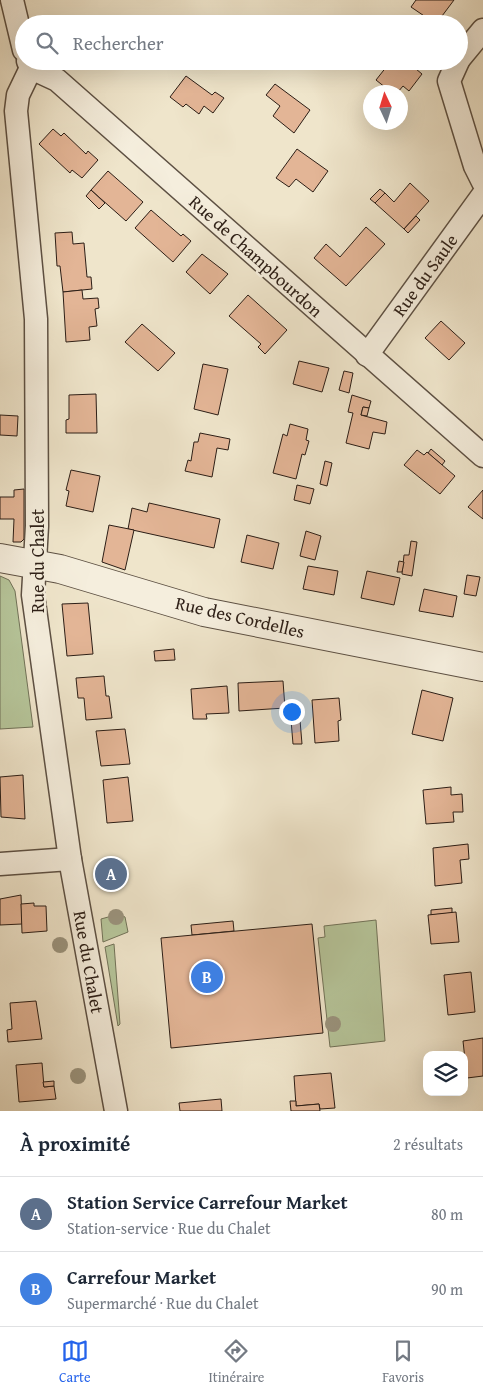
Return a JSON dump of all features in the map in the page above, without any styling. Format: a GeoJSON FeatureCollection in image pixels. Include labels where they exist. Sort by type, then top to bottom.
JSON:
{"type":"FeatureCollection","features":[{"type":"Feature","properties":{"kind":"street"},"geometry":{"type":"LineString","coordinates":[[12,0],[16,15]]}},
{"type":"Feature","properties":{"kind":"street"},"geometry":{"type":"LineString","coordinates":[[468,48],[483,30]]}},
{"type":"Feature","properties":{"kind":"street","name":"Rue du Chalet"},"geometry":{"type":"LineString","coordinates":[[24,70],[16,111],[36,319],[36,564],[34,595],[70,859],[116,1111]]}},
{"type":"Feature","properties":{"kind":"street","name":"Rue de Champbourdon"},"geometry":{"type":"LineString","coordinates":[[42,70],[57,80],[483,456]]}},
{"type":"Feature","properties":{"kind":"street"},"geometry":{"type":"LineString","coordinates":[[454,70],[449,81],[475,166],[483,182]]}},
{"type":"Feature","properties":{"kind":"street","name":"Rue du Saule"},"geometry":{"type":"LineString","coordinates":[[367,355],[483,195]]}},
{"type":"Feature","properties":{"kind":"street","name":"Rue des Cordelles"},"geometry":{"type":"LineString","coordinates":[[0,558],[36,564],[204,612],[483,666]]}},
{"type":"Feature","properties":{"kind":"street"},"geometry":{"type":"LineString","coordinates":[[0,864],[70,859]]}},
{"type":"Feature","properties":{"kind":"green space"},"geometry":{"type":"Polygon","coordinates":[[[0,576],[9,580],[15,591],[33,727],[0,729],[0,576]]]}},
{"type":"Feature","properties":{"kind":"green space"},"geometry":{"type":"Polygon","coordinates":[[[119,914],[125,917],[128,932],[103,942],[101,919],[119,914]]]}},
{"type":"Feature","properties":{"kind":"green space"},"geometry":{"type":"Polygon","coordinates":[[[376,920],[385,1041],[330,1047],[318,938],[325,937],[324,926],[376,920]]]}},
{"type":"Feature","properties":{"kind":"green space"},"geometry":{"type":"Polygon","coordinates":[[[114,944],[120,1024],[118,1026],[105,947],[114,944]]]}},
{"type":"Feature","properties":{"kind":"building"},"geometry":{"type":"Polygon","coordinates":[[[416,0],[454,0],[443,15],[423,15],[411,7],[416,0]]]}},
{"type":"Feature","properties":{"kind":"building"},"geometry":{"type":"Polygon","coordinates":[[[384,70],[417,70],[422,74],[409,91],[408,85],[382,85],[376,80],[384,70]]]}},
{"type":"Feature","properties":{"kind":"building"},"geometry":{"type":"Polygon","coordinates":[[[186,76],[212,95],[215,92],[224,98],[213,113],[204,106],[199,114],[186,104],[183,107],[170,97],[186,76]]]}},
{"type":"Feature","properties":{"kind":"building"},"geometry":{"type":"Polygon","coordinates":[[[275,84],[310,110],[294,133],[273,116],[280,106],[266,95],[275,84]]]}},
{"type":"Feature","properties":{"kind":"building"},"geometry":{"type":"Polygon","coordinates":[[[53,129],[61,136],[64,133],[86,154],[88,151],[98,160],[82,178],[72,170],[70,173],[39,144],[53,129]]]}},
{"type":"Feature","properties":{"kind":"building"},"geometry":{"type":"Polygon","coordinates":[[[297,149],[328,171],[313,192],[296,179],[289,187],[276,178],[297,149]]]}},
{"type":"Feature","properties":{"kind":"building"},"geometry":{"type":"Polygon","coordinates":[[[108,171],[143,202],[126,221],[91,190],[108,171]]]}},
{"type":"Feature","properties":{"kind":"building"},"geometry":{"type":"Polygon","coordinates":[[[410,183],[429,201],[404,229],[375,203],[385,193],[394,202],[410,183]]]}},
{"type":"Feature","properties":{"kind":"building"},"geometry":{"type":"Polygon","coordinates":[[[380,189],[385,193],[375,203],[370,199],[380,189]]]}},
{"type":"Feature","properties":{"kind":"building"},"geometry":{"type":"Polygon","coordinates":[[[91,190],[105,203],[99,209],[86,196],[91,190]]]}},
{"type":"Feature","properties":{"kind":"building"},"geometry":{"type":"Polygon","coordinates":[[[151,210],[181,236],[183,234],[191,241],[173,262],[135,228],[151,210]]]}},
{"type":"Feature","properties":{"kind":"building"},"geometry":{"type":"Polygon","coordinates":[[[416,216],[420,220],[408,233],[404,229],[416,216]]]}},
{"type":"Feature","properties":{"kind":"building"},"geometry":{"type":"Polygon","coordinates":[[[366,227],[385,244],[346,286],[314,258],[326,244],[340,257],[366,227]]]}},
{"type":"Feature","properties":{"kind":"building"},"geometry":{"type":"Polygon","coordinates":[[[72,232],[73,244],[84,243],[87,277],[91,277],[92,289],[63,292],[60,266],[57,266],[55,233],[72,232]]]}},
{"type":"Feature","properties":{"kind":"building"},"geometry":{"type":"Polygon","coordinates":[[[202,254],[228,274],[210,294],[186,272],[202,254]]]}},
{"type":"Feature","properties":{"kind":"building"},"geometry":{"type":"Polygon","coordinates":[[[82,290],[83,299],[98,298],[99,308],[95,309],[97,326],[89,327],[90,340],[66,342],[63,292],[82,290]]]}},
{"type":"Feature","properties":{"kind":"building"},"geometry":{"type":"Polygon","coordinates":[[[248,295],[287,330],[265,354],[258,347],[261,344],[229,316],[248,295]]]}},
{"type":"Feature","properties":{"kind":"building"},"geometry":{"type":"Polygon","coordinates":[[[441,321],[465,343],[449,360],[425,338],[441,321]]]}},
{"type":"Feature","properties":{"kind":"building"},"geometry":{"type":"Polygon","coordinates":[[[142,324],[175,353],[158,371],[125,342],[142,324]]]}},
{"type":"Feature","properties":{"kind":"building"},"geometry":{"type":"Polygon","coordinates":[[[299,361],[329,368],[322,392],[293,384],[299,361]]]}},
{"type":"Feature","properties":{"kind":"building"},"geometry":{"type":"Polygon","coordinates":[[[203,364],[228,369],[218,415],[194,409],[203,364]]]}},
{"type":"Feature","properties":{"kind":"building"},"geometry":{"type":"Polygon","coordinates":[[[344,371],[353,373],[349,393],[339,390],[344,371]]]}},
{"type":"Feature","properties":{"kind":"building"},"geometry":{"type":"Polygon","coordinates":[[[96,394],[97,433],[66,433],[66,420],[69,419],[69,395],[96,394]]]}},
{"type":"Feature","properties":{"kind":"building"},"geometry":{"type":"Polygon","coordinates":[[[352,395],[371,401],[369,408],[363,407],[361,415],[387,422],[385,434],[373,432],[369,449],[346,443],[353,413],[348,412],[352,395]]]}},
{"type":"Feature","properties":{"kind":"building"},"geometry":{"type":"Polygon","coordinates":[[[363,407],[369,408],[367,416],[361,415],[363,407]]]}},
{"type":"Feature","properties":{"kind":"building"},"geometry":{"type":"Polygon","coordinates":[[[0,415],[18,416],[17,436],[0,435],[0,415]]]}},
{"type":"Feature","properties":{"kind":"building"},"geometry":{"type":"Polygon","coordinates":[[[290,424],[308,429],[306,440],[309,441],[305,455],[302,454],[296,479],[273,473],[283,434],[287,436],[290,424]]]}},
{"type":"Feature","properties":{"kind":"building"},"geometry":{"type":"Polygon","coordinates":[[[200,433],[230,439],[228,450],[217,448],[212,477],[185,471],[188,460],[191,461],[194,442],[198,442],[200,433]]]}},
{"type":"Feature","properties":{"kind":"building"},"geometry":{"type":"Polygon","coordinates":[[[431,449],[445,461],[442,465],[428,453],[431,449]]]}},
{"type":"Feature","properties":{"kind":"building"},"geometry":{"type":"Polygon","coordinates":[[[417,450],[424,455],[427,452],[455,476],[440,494],[404,465],[417,450]]]}},
{"type":"Feature","properties":{"kind":"building"},"geometry":{"type":"Polygon","coordinates":[[[325,461],[332,463],[327,486],[320,484],[325,461]]]}},
{"type":"Feature","properties":{"kind":"building"},"geometry":{"type":"Polygon","coordinates":[[[71,470],[100,476],[93,512],[66,506],[69,491],[66,490],[71,470]]]}},
{"type":"Feature","properties":{"kind":"building"},"geometry":{"type":"Polygon","coordinates":[[[297,485],[314,489],[310,504],[294,500],[297,485]]]}},
{"type":"Feature","properties":{"kind":"building"},"geometry":{"type":"Polygon","coordinates":[[[24,489],[24,539],[21,542],[13,542],[14,519],[0,519],[0,497],[14,497],[14,490],[24,489]]]}},
{"type":"Feature","properties":{"kind":"building"},"geometry":{"type":"Polygon","coordinates":[[[483,490],[483,519],[468,507],[483,490]]]}},
{"type":"Feature","properties":{"kind":"building"},"geometry":{"type":"Polygon","coordinates":[[[149,503],[220,519],[214,548],[128,529],[132,508],[147,512],[149,503]]]}},
{"type":"Feature","properties":{"kind":"building"},"geometry":{"type":"Polygon","coordinates":[[[109,525],[134,530],[125,570],[102,562],[109,525]]]}},
{"type":"Feature","properties":{"kind":"building"},"geometry":{"type":"Polygon","coordinates":[[[306,531],[321,536],[315,560],[300,556],[306,531]]]}},
{"type":"Feature","properties":{"kind":"building"},"geometry":{"type":"Polygon","coordinates":[[[247,535],[279,543],[273,569],[241,562],[247,535]]]}},
{"type":"Feature","properties":{"kind":"building"},"geometry":{"type":"Polygon","coordinates":[[[411,541],[417,542],[412,576],[402,574],[404,555],[409,555],[411,541]]]}},
{"type":"Feature","properties":{"kind":"building"},"geometry":{"type":"Polygon","coordinates":[[[399,561],[404,562],[402,572],[397,572],[399,561]]]}},
{"type":"Feature","properties":{"kind":"building"},"geometry":{"type":"Polygon","coordinates":[[[308,566],[338,571],[334,595],[303,589],[308,566]]]}},
{"type":"Feature","properties":{"kind":"building"},"geometry":{"type":"Polygon","coordinates":[[[367,571],[400,578],[394,605],[361,598],[367,571]]]}},
{"type":"Feature","properties":{"kind":"building"},"geometry":{"type":"Polygon","coordinates":[[[467,575],[480,577],[476,596],[464,594],[467,575]]]}},
{"type":"Feature","properties":{"kind":"building"},"geometry":{"type":"Polygon","coordinates":[[[424,589],[457,596],[453,617],[419,611],[424,589]]]}},
{"type":"Feature","properties":{"kind":"building"},"geometry":{"type":"Polygon","coordinates":[[[88,603],[93,654],[67,656],[62,604],[88,603]]]}},
{"type":"Feature","properties":{"kind":"building"},"geometry":{"type":"Polygon","coordinates":[[[174,649],[175,660],[155,661],[154,651],[174,649]]]}},
{"type":"Feature","properties":{"kind":"building"},"geometry":{"type":"Polygon","coordinates":[[[104,676],[106,696],[109,696],[112,718],[86,720],[84,698],[78,698],[76,678],[104,676]]]}},
{"type":"Feature","properties":{"kind":"building"},"geometry":{"type":"Polygon","coordinates":[[[283,681],[285,708],[239,711],[238,683],[283,681]]]}},
{"type":"Feature","properties":{"kind":"building"},"geometry":{"type":"Polygon","coordinates":[[[227,686],[229,713],[206,714],[207,719],[193,719],[191,689],[227,686]]]}},
{"type":"Feature","properties":{"kind":"building"},"geometry":{"type":"Polygon","coordinates":[[[422,690],[453,698],[443,741],[412,734],[422,690]]]}},
{"type":"Feature","properties":{"kind":"building"},"geometry":{"type":"Polygon","coordinates":[[[339,698],[341,720],[338,721],[339,741],[315,743],[312,700],[339,698]]]}},
{"type":"Feature","properties":{"kind":"building"},"geometry":{"type":"Polygon","coordinates":[[[291,720],[300,720],[302,744],[293,744],[291,720]]]}},
{"type":"Feature","properties":{"kind":"building"},"geometry":{"type":"Polygon","coordinates":[[[125,729],[130,764],[101,766],[96,731],[125,729]]]}},
{"type":"Feature","properties":{"kind":"building"},"geometry":{"type":"Polygon","coordinates":[[[23,775],[25,819],[1,817],[0,777],[23,775]]]}},
{"type":"Feature","properties":{"kind":"building"},"geometry":{"type":"Polygon","coordinates":[[[128,777],[133,821],[107,823],[103,780],[128,777]]]}},
{"type":"Feature","properties":{"kind":"building"},"geometry":{"type":"Polygon","coordinates":[[[451,787],[451,795],[462,794],[463,812],[453,812],[454,822],[426,824],[423,790],[451,787]]]}},
{"type":"Feature","properties":{"kind":"building"},"geometry":{"type":"Polygon","coordinates":[[[468,844],[469,859],[460,860],[462,883],[435,886],[433,848],[468,844]]]}},
{"type":"Feature","properties":{"kind":"building"},"geometry":{"type":"Polygon","coordinates":[[[120,863],[123,881],[102,884],[100,866],[120,863]]]}},
{"type":"Feature","properties":{"kind":"building"},"geometry":{"type":"Polygon","coordinates":[[[21,895],[22,924],[0,925],[0,899],[21,895]]]}},
{"type":"Feature","properties":{"kind":"building"},"geometry":{"type":"Polygon","coordinates":[[[34,903],[34,906],[46,906],[47,931],[22,933],[21,904],[34,903]]]}},
{"type":"Feature","properties":{"kind":"building"},"geometry":{"type":"Polygon","coordinates":[[[452,908],[452,913],[431,915],[431,910],[452,908]]]}},
{"type":"Feature","properties":{"kind":"building"},"geometry":{"type":"Polygon","coordinates":[[[456,912],[459,942],[431,944],[428,915],[456,912]]]}},
{"type":"Feature","properties":{"kind":"building"},"geometry":{"type":"Polygon","coordinates":[[[233,921],[234,931],[192,935],[191,925],[233,921]]]}},
{"type":"Feature","properties":{"kind":"building"},"geometry":{"type":"Polygon","coordinates":[[[312,924],[323,1033],[171,1048],[161,938],[312,924]]]}},
{"type":"Feature","properties":{"kind":"building"},"geometry":{"type":"Polygon","coordinates":[[[471,972],[475,1012],[448,1015],[444,975],[471,972]]]}},
{"type":"Feature","properties":{"kind":"building"},"geometry":{"type":"Polygon","coordinates":[[[36,1001],[42,1039],[8,1042],[7,1030],[12,1029],[10,1003],[36,1001]]]}},
{"type":"Feature","properties":{"kind":"building"},"geometry":{"type":"Polygon","coordinates":[[[483,1038],[483,1076],[468,1078],[468,1051],[464,1051],[463,1041],[483,1038]]]}},
{"type":"Feature","properties":{"kind":"building"},"geometry":{"type":"Polygon","coordinates":[[[42,1063],[44,1087],[54,1086],[56,1099],[19,1102],[16,1065],[42,1063]]]}},
{"type":"Feature","properties":{"kind":"building"},"geometry":{"type":"Polygon","coordinates":[[[331,1073],[335,1108],[320,1109],[319,1104],[296,1106],[294,1076],[331,1073]]]}},
{"type":"Feature","properties":{"kind":"building"},"geometry":{"type":"Polygon","coordinates":[[[54,1081],[54,1086],[44,1087],[43,1082],[54,1081]]]}},
{"type":"Feature","properties":{"kind":"building"},"geometry":{"type":"Polygon","coordinates":[[[221,1099],[222,1111],[180,1111],[179,1103],[221,1099]]]}},
{"type":"Feature","properties":{"kind":"building"},"geometry":{"type":"Polygon","coordinates":[[[290,1101],[296,1101],[296,1106],[319,1104],[320,1111],[291,1111],[290,1101]]]}},
{"type":"Feature","properties":{"kind":"place","name":"Station Service Carrefour Market"},"geometry":{"type":"Point","coordinates":[111,874]}},
{"type":"Feature","properties":{"kind":"place","name":"Carrefour Market"},"geometry":{"type":"Point","coordinates":[207,977]}}]}
